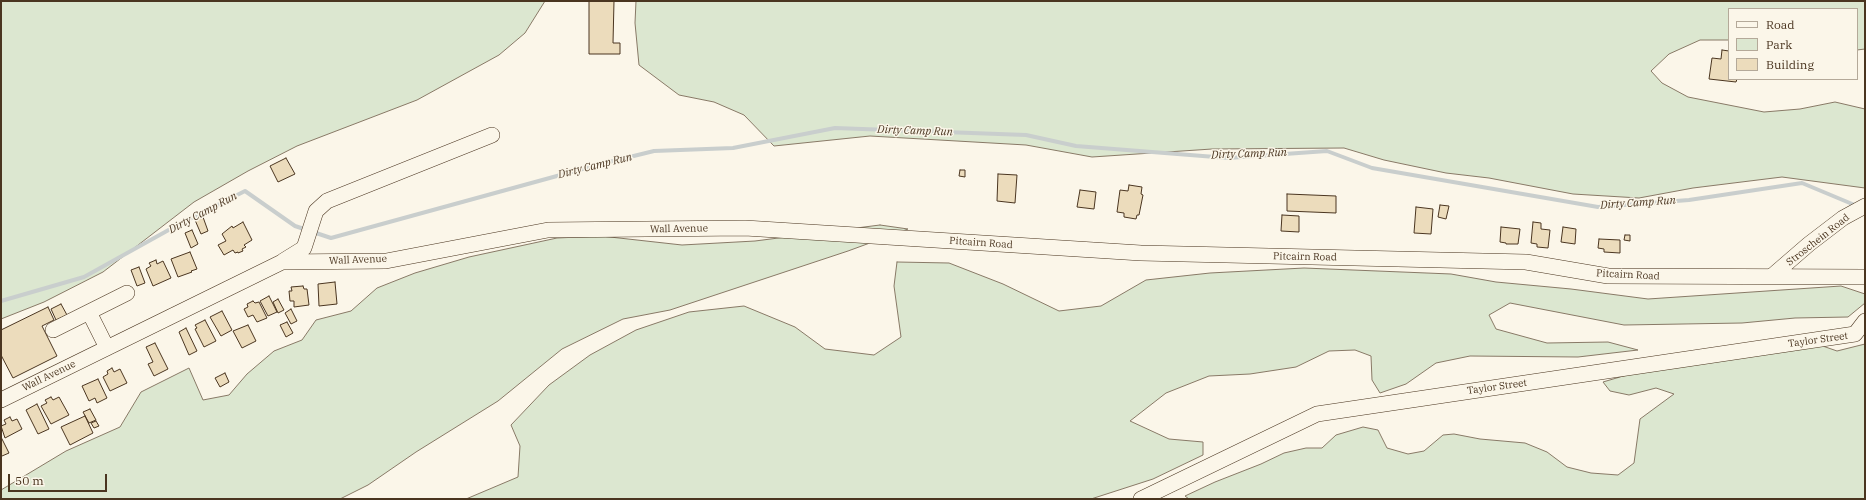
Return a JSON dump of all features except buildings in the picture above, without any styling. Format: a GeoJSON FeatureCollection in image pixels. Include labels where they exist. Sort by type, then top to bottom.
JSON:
{"type":"FeatureCollection","features":[{"type":"Feature","properties":{"kind":"street"},"geometry":{"type":"LineString","coordinates":[[282,262],[304,248],[316,211],[327,201],[492,135]]}},
{"type":"Feature","properties":{"kind":"street","name":"Stroschein Road"},"geometry":{"type":"LineString","coordinates":[[1772,276],[1843,218],[1865,206]]}},
{"type":"Feature","properties":{"kind":"street","name":"Pitcairn Road"},"geometry":{"type":"LineString","coordinates":[[744,228],[1141,253],[1526,262],[1608,276],[1680,278],[1772,276],[1865,277]]}},
{"type":"Feature","properties":{"kind":"street","name":"Wall Avenue"},"geometry":{"type":"LineString","coordinates":[[1,400],[282,262],[386,261],[548,230],[744,228]]}},
{"type":"Feature","properties":{"kind":"street"},"geometry":{"type":"LineString","coordinates":[[53,330],[127,293]]}},
{"type":"Feature","properties":{"kind":"street"},"geometry":{"type":"LineString","coordinates":[[89,312],[107,348]]}},
{"type":"Feature","properties":{"kind":"street","name":"Taylor Street"},"geometry":{"type":"LineString","coordinates":[[1141,499],[1317,414],[1855,334],[1865,321]]}},
{"type":"Feature","properties":{"kind":"green space"},"geometry":{"type":"Polygon","coordinates":[[[1,1],[545,1],[525,33],[499,55],[417,100],[297,146],[248,171],[194,202],[103,272],[44,302],[1,319],[1,1]]]}},
{"type":"Feature","properties":{"kind":"green space"},"geometry":{"type":"Polygon","coordinates":[[[636,1],[1865,1],[1865,49],[1858,50],[1858,8],[1728,8],[1728,40],[1700,40],[1669,54],[1651,71],[1662,83],[1688,97],[1764,112],[1800,109],[1835,102],[1865,109],[1865,188],[1782,177],[1693,188],[1639,198],[1573,194],[1489,178],[1446,173],[1384,160],[1344,148],[1212,149],[1092,157],[1026,145],[870,136],[774,146],[744,115],[714,102],[679,95],[639,65],[635,23],[636,1]]]}},
{"type":"Feature","properties":{"kind":"green space"},"geometry":{"type":"Polygon","coordinates":[[[880,225],[908,229],[848,251],[670,310],[623,319],[562,349],[498,401],[416,452],[368,485],[340,499],[1,499],[1,490],[66,451],[120,427],[141,392],[189,368],[203,400],[229,395],[247,374],[274,351],[302,340],[316,320],[351,311],[377,288],[415,273],[469,257],[557,238],[601,236],[682,245],[755,241],[880,225]]]}},
{"type":"Feature","properties":{"kind":"green space"},"geometry":{"type":"Polygon","coordinates":[[[897,262],[949,263],[1003,284],[1059,311],[1101,306],[1146,280],[1210,273],[1304,268],[1451,274],[1496,282],[1571,289],[1648,299],[1841,286],[1865,294],[1865,303],[1848,317],[1795,318],[1742,323],[1624,325],[1510,303],[1489,315],[1496,329],[1547,343],[1608,342],[1638,350],[1578,357],[1470,356],[1436,363],[1406,384],[1380,393],[1372,380],[1371,356],[1355,350],[1329,351],[1296,367],[1250,374],[1209,376],[1166,393],[1130,421],[1169,439],[1203,442],[1203,455],[1153,479],[1091,499],[466,499],[518,477],[520,446],[511,425],[549,385],[590,355],[636,330],[689,312],[744,306],[795,327],[825,349],[874,355],[901,337],[894,286],[897,262]]]}},
{"type":"Feature","properties":{"kind":"green space"},"geometry":{"type":"Polygon","coordinates":[[[1797,337],[1837,351],[1865,344],[1865,499],[1189,499],[1185,496],[1284,453],[1306,448],[1322,448],[1336,435],[1363,427],[1378,430],[1387,448],[1408,454],[1424,451],[1443,435],[1454,434],[1480,439],[1525,443],[1547,452],[1567,467],[1591,473],[1618,475],[1634,463],[1640,419],[1674,394],[1656,388],[1629,395],[1610,391],[1603,382],[1630,374],[1797,337]]]}},
{"type":"Feature","properties":{"kind":"waterway","name":"Dirty Camp Run"},"geometry":{"type":"LineString","coordinates":[[313,232],[331,238],[597,165],[654,151],[733,148],[835,128],[1026,135],[1076,146],[1228,158],[1327,151],[1372,168],[1598,207],[1689,200],[1802,183],[1857,206]]}},
{"type":"Feature","properties":{"kind":"waterway","name":"Dirty Camp Run"},"geometry":{"type":"LineString","coordinates":[[1,301],[84,277],[174,227],[245,191],[295,226],[307,230]]}}]}
